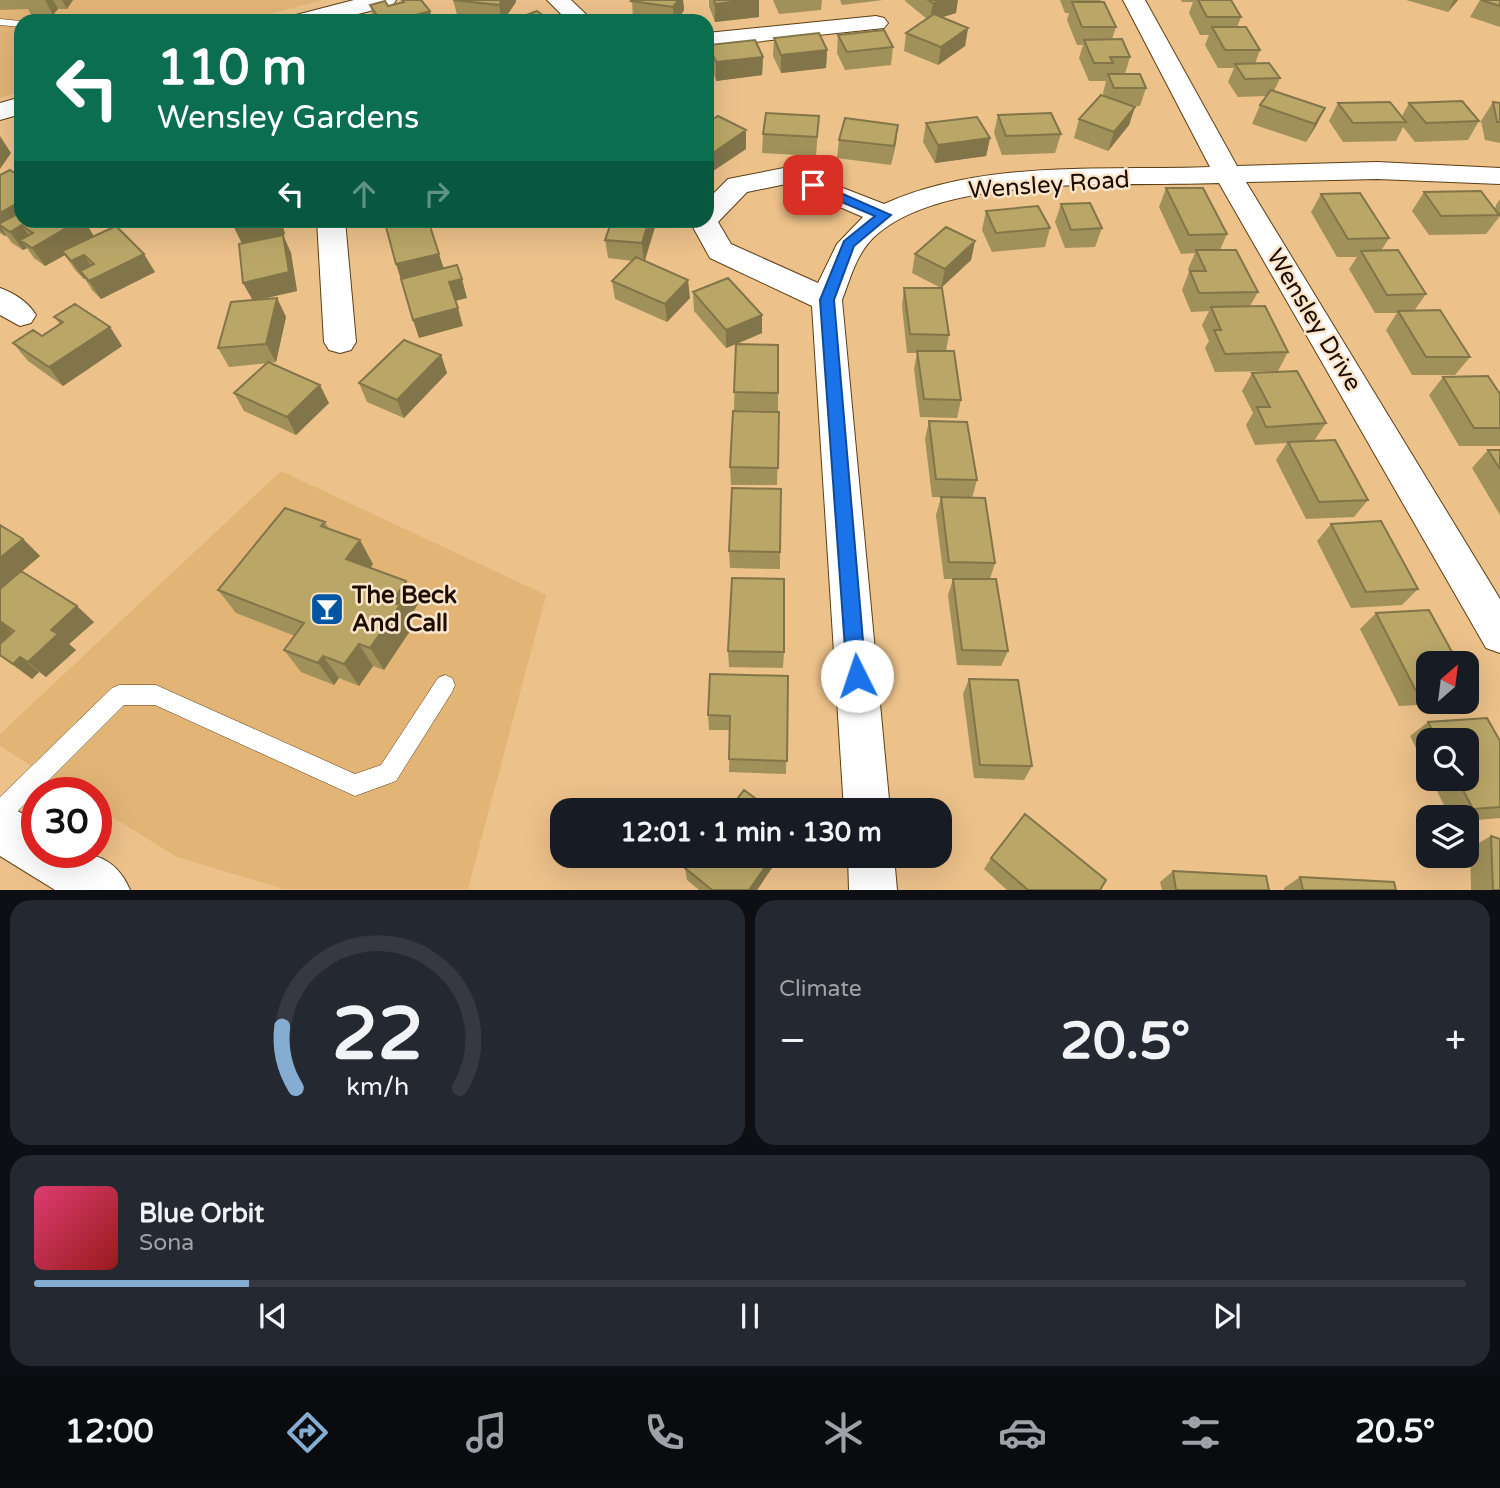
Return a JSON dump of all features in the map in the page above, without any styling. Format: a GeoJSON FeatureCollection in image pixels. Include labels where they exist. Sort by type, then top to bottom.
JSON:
{"type":"FeatureCollection","features":[{"type":"Feature","properties":{"kind":"street"},"geometry":{"type":"LineString","coordinates":[[329,14],[384,0]]}},
{"type":"Feature","properties":{"kind":"street"},"geometry":{"type":"LineString","coordinates":[[558,0],[573,14]]}},
{"type":"Feature","properties":{"kind":"street","name":"Wensley Drive"},"geometry":{"type":"LineString","coordinates":[[1134,0],[1228,175],[1500,635]]}},
{"type":"Feature","properties":{"kind":"street"},"geometry":{"type":"LineString","coordinates":[[714,39],[876,23]]}},
{"type":"Feature","properties":{"kind":"street","name":"Wensley Road"},"geometry":{"type":"LineString","coordinates":[[866,798],[827,300],[848,244],[884,215],[923,199],[993,184],[1228,175],[1396,173],[1500,176]]}},
{"type":"Feature","properties":{"kind":"street"},"geometry":{"type":"LineString","coordinates":[[714,210],[738,185],[789,174],[884,215]]}},
{"type":"Feature","properties":{"kind":"street"},"geometry":{"type":"LineString","coordinates":[[332,228],[340,342]]}},
{"type":"Feature","properties":{"kind":"street"},"geometry":{"type":"LineString","coordinates":[[709,228],[720,251],[827,300]]}},
{"type":"Feature","properties":{"kind":"street"},"geometry":{"type":"LineString","coordinates":[[0,827],[21,840]]}},
{"type":"Feature","properties":{"kind":"street"},"geometry":{"type":"LineString","coordinates":[[67,868],[104,890]]}},
{"type":"Feature","properties":{"kind":"street"},"geometry":{"type":"LineString","coordinates":[[872,868],[873,890]]}},
{"type":"Feature","properties":{"kind":"lane"},"geometry":{"type":"LineString","coordinates":[[0,813],[119,695],[156,695],[355,785],[388,773],[445,685]]}},
{"type":"Feature","properties":{"kind":"shaded area"},"geometry":{"type":"Polygon","coordinates":[[[0,0],[322,0],[270,14],[14,14],[14,93],[0,98],[0,0]]]}},
{"type":"Feature","properties":{"kind":"shaded area"},"geometry":{"type":"Polygon","coordinates":[[[281,471],[546,595],[468,889],[284,889],[177,857],[112,817],[112,777],[49,777],[0,746],[0,734],[281,471]]]}},
{"type":"Feature","properties":{"kind":"building"},"geometry":{"type":"Polygon","coordinates":[[[402,0],[421,0],[430,11],[420,14],[376,14],[370,5],[385,1],[388,6],[404,2],[402,0]]]}},
{"type":"Feature","properties":{"kind":"building"},"geometry":{"type":"Polygon","coordinates":[[[453,0],[502,0],[499,5],[453,0]]]}},
{"type":"Feature","properties":{"kind":"building"},"geometry":{"type":"Polygon","coordinates":[[[632,0],[678,0],[673,7],[632,0]]]}},
{"type":"Feature","properties":{"kind":"building"},"geometry":{"type":"Polygon","coordinates":[[[714,0],[749,0],[715,4],[714,0]]]}},
{"type":"Feature","properties":{"kind":"building"},"geometry":{"type":"Polygon","coordinates":[[[1198,0],[1231,0],[1241,17],[1207,17],[1198,0]]]}},
{"type":"Feature","properties":{"kind":"building"},"geometry":{"type":"Polygon","coordinates":[[[1481,0],[1500,0],[1500,6],[1481,0]]]}},
{"type":"Feature","properties":{"kind":"building"},"geometry":{"type":"Polygon","coordinates":[[[1072,2],[1104,2],[1116,27],[1082,27],[1072,2]]]}},
{"type":"Feature","properties":{"kind":"building"},"geometry":{"type":"Polygon","coordinates":[[[934,14],[968,28],[941,47],[906,33],[934,14]]]}},
{"type":"Feature","properties":{"kind":"building"},"geometry":{"type":"Polygon","coordinates":[[[1212,27],[1246,27],[1260,50],[1225,50],[1212,27]]]}},
{"type":"Feature","properties":{"kind":"building"},"geometry":{"type":"Polygon","coordinates":[[[884,30],[893,47],[847,52],[838,35],[884,30]]]}},
{"type":"Feature","properties":{"kind":"building"},"geometry":{"type":"Polygon","coordinates":[[[819,33],[827,50],[781,55],[774,38],[819,33]]]}},
{"type":"Feature","properties":{"kind":"building"},"geometry":{"type":"Polygon","coordinates":[[[1122,39],[1130,57],[1110,57],[1113,63],[1094,63],[1084,40],[1122,39]]]}},
{"type":"Feature","properties":{"kind":"building"},"geometry":{"type":"Polygon","coordinates":[[[755,40],[763,57],[716,62],[714,44],[755,40]]]}},
{"type":"Feature","properties":{"kind":"building"},"geometry":{"type":"Polygon","coordinates":[[[1269,63],[1280,78],[1245,79],[1235,64],[1269,63]]]}},
{"type":"Feature","properties":{"kind":"building"},"geometry":{"type":"Polygon","coordinates":[[[1108,74],[1140,74],[1146,88],[1114,88],[1108,74]]]}},
{"type":"Feature","properties":{"kind":"building"},"geometry":{"type":"Polygon","coordinates":[[[1271,90],[1325,108],[1315,124],[1260,105],[1271,90]]]}},
{"type":"Feature","properties":{"kind":"building"},"geometry":{"type":"Polygon","coordinates":[[[1101,95],[1135,107],[1114,132],[1079,119],[1101,95]]]}},
{"type":"Feature","properties":{"kind":"building"},"geometry":{"type":"Polygon","coordinates":[[[1462,101],[1479,121],[1426,123],[1409,103],[1462,101]]]}},
{"type":"Feature","properties":{"kind":"building"},"geometry":{"type":"Polygon","coordinates":[[[1390,102],[1406,122],[1353,123],[1338,103],[1390,102]]]}},
{"type":"Feature","properties":{"kind":"building"},"geometry":{"type":"Polygon","coordinates":[[[1493,102],[1500,103],[1500,122],[1497,122],[1493,102]]]}},
{"type":"Feature","properties":{"kind":"building"},"geometry":{"type":"Polygon","coordinates":[[[766,113],[819,116],[817,137],[763,134],[766,113]]]}},
{"type":"Feature","properties":{"kind":"building"},"geometry":{"type":"Polygon","coordinates":[[[1051,113],[1061,134],[1006,136],[998,115],[1051,113]]]}},
{"type":"Feature","properties":{"kind":"building"},"geometry":{"type":"Polygon","coordinates":[[[718,116],[746,130],[714,152],[714,119],[718,116]]]}},
{"type":"Feature","properties":{"kind":"building"},"geometry":{"type":"Polygon","coordinates":[[[977,117],[990,138],[938,145],[926,123],[977,117]]]}},
{"type":"Feature","properties":{"kind":"building"},"geometry":{"type":"Polygon","coordinates":[[[845,118],[898,125],[894,146],[839,140],[845,118]]]}},
{"type":"Feature","properties":{"kind":"building"},"geometry":{"type":"Polygon","coordinates":[[[10,170],[14,173],[14,205],[0,213],[0,175],[10,170]]]}},
{"type":"Feature","properties":{"kind":"building"},"geometry":{"type":"Polygon","coordinates":[[[1166,188],[1203,188],[1227,234],[1189,235],[1166,188]]]}},
{"type":"Feature","properties":{"kind":"building"},"geometry":{"type":"Polygon","coordinates":[[[1481,191],[1499,215],[1441,216],[1424,192],[1481,191]]]}},
{"type":"Feature","properties":{"kind":"building"},"geometry":{"type":"Polygon","coordinates":[[[1360,193],[1389,238],[1348,239],[1321,194],[1360,193]]]}},
{"type":"Feature","properties":{"kind":"building"},"geometry":{"type":"Polygon","coordinates":[[[1090,203],[1102,228],[1071,230],[1061,204],[1090,203]]]}},
{"type":"Feature","properties":{"kind":"building"},"geometry":{"type":"Polygon","coordinates":[[[1038,206],[1050,228],[996,233],[986,211],[1038,206]]]}},
{"type":"Feature","properties":{"kind":"building"},"geometry":{"type":"Polygon","coordinates":[[[14,216],[14,228],[17,228],[10,232],[0,223],[14,216]]]}},
{"type":"Feature","properties":{"kind":"building"},"geometry":{"type":"Polygon","coordinates":[[[946,227],[975,241],[945,269],[915,254],[946,227]]]}},
{"type":"Feature","properties":{"kind":"building"},"geometry":{"type":"Polygon","coordinates":[[[26,228],[66,228],[32,248],[20,240],[33,233],[26,228]]]}},
{"type":"Feature","properties":{"kind":"building"},"geometry":{"type":"Polygon","coordinates":[[[112,228],[118,228],[144,254],[89,281],[80,271],[94,264],[84,255],[71,261],[62,251],[112,228]]]}},
{"type":"Feature","properties":{"kind":"building"},"geometry":{"type":"Polygon","coordinates":[[[386,228],[431,228],[439,254],[396,264],[386,228]]]}},
{"type":"Feature","properties":{"kind":"building"},"geometry":{"type":"Polygon","coordinates":[[[609,228],[647,228],[642,243],[605,240],[609,228]]]}},
{"type":"Feature","properties":{"kind":"building"},"geometry":{"type":"Polygon","coordinates":[[[283,235],[289,272],[243,283],[239,244],[283,235]]]}},
{"type":"Feature","properties":{"kind":"building"},"geometry":{"type":"Polygon","coordinates":[[[1196,250],[1236,250],[1258,292],[1199,293],[1190,271],[1206,271],[1196,250]]]}},
{"type":"Feature","properties":{"kind":"building"},"geometry":{"type":"Polygon","coordinates":[[[1398,250],[1426,294],[1387,295],[1361,251],[1398,250]]]}},
{"type":"Feature","properties":{"kind":"building"},"geometry":{"type":"Polygon","coordinates":[[[636,257],[688,280],[665,304],[612,281],[636,257]]]}},
{"type":"Feature","properties":{"kind":"building"},"geometry":{"type":"Polygon","coordinates":[[[457,265],[462,279],[449,282],[458,308],[413,320],[401,279],[457,265]]]}},
{"type":"Feature","properties":{"kind":"building"},"geometry":{"type":"Polygon","coordinates":[[[728,278],[762,315],[726,330],[693,292],[728,278]]]}},
{"type":"Feature","properties":{"kind":"building"},"geometry":{"type":"Polygon","coordinates":[[[904,288],[942,288],[949,335],[910,334],[904,288]]]}},
{"type":"Feature","properties":{"kind":"building"},"geometry":{"type":"Polygon","coordinates":[[[277,298],[266,344],[218,348],[231,302],[277,298]]]}},
{"type":"Feature","properties":{"kind":"building"},"geometry":{"type":"Polygon","coordinates":[[[75,304],[110,327],[49,367],[13,343],[33,330],[42,336],[63,322],[54,317],[75,304]]]}},
{"type":"Feature","properties":{"kind":"building"},"geometry":{"type":"Polygon","coordinates":[[[1265,306],[1288,352],[1225,354],[1214,330],[1221,330],[1211,307],[1265,306]]]}},
{"type":"Feature","properties":{"kind":"building"},"geometry":{"type":"Polygon","coordinates":[[[1440,310],[1470,357],[1426,357],[1398,311],[1440,310]]]}},
{"type":"Feature","properties":{"kind":"building"},"geometry":{"type":"Polygon","coordinates":[[[404,340],[441,355],[397,400],[359,383],[404,340]]]}},
{"type":"Feature","properties":{"kind":"building"},"geometry":{"type":"Polygon","coordinates":[[[736,344],[778,345],[778,393],[734,392],[736,344]]]}},
{"type":"Feature","properties":{"kind":"building"},"geometry":{"type":"Polygon","coordinates":[[[917,351],[954,351],[961,400],[924,399],[917,351]]]}},
{"type":"Feature","properties":{"kind":"building"},"geometry":{"type":"Polygon","coordinates":[[[268,362],[320,385],[287,417],[234,393],[268,362]]]}},
{"type":"Feature","properties":{"kind":"building"},"geometry":{"type":"Polygon","coordinates":[[[1297,371],[1326,423],[1266,427],[1257,407],[1270,407],[1252,373],[1297,371]]]}},
{"type":"Feature","properties":{"kind":"building"},"geometry":{"type":"Polygon","coordinates":[[[1488,376],[1500,394],[1500,428],[1474,428],[1443,377],[1488,376]]]}},
{"type":"Feature","properties":{"kind":"building"},"geometry":{"type":"Polygon","coordinates":[[[733,411],[779,412],[778,468],[730,467],[733,411]]]}},
{"type":"Feature","properties":{"kind":"building"},"geometry":{"type":"Polygon","coordinates":[[[929,421],[967,422],[977,480],[936,479],[929,421]]]}},
{"type":"Feature","properties":{"kind":"building"},"geometry":{"type":"Polygon","coordinates":[[[1335,440],[1368,500],[1319,502],[1288,442],[1335,440]]]}},
{"type":"Feature","properties":{"kind":"building"},"geometry":{"type":"Polygon","coordinates":[[[1488,450],[1500,450],[1500,469],[1488,450]]]}},
{"type":"Feature","properties":{"kind":"building"},"geometry":{"type":"Polygon","coordinates":[[[732,488],[781,489],[780,552],[729,551],[732,488]]]}},
{"type":"Feature","properties":{"kind":"building"},"geometry":{"type":"Polygon","coordinates":[[[941,497],[985,498],[995,563],[949,562],[941,497]]]}},
{"type":"Feature","properties":{"kind":"building","name":"The Beck And Call"},"geometry":{"type":"Polygon","coordinates":[[[285,508],[325,522],[321,526],[360,540],[346,559],[406,581],[392,602],[400,605],[370,648],[359,644],[344,664],[323,656],[318,663],[284,650],[304,623],[218,590],[285,508]]]}},
{"type":"Feature","properties":{"kind":"building"},"geometry":{"type":"Polygon","coordinates":[[[1381,521],[1418,589],[1366,592],[1331,524],[1381,521]]]}},
{"type":"Feature","properties":{"kind":"building"},"geometry":{"type":"Polygon","coordinates":[[[0,525],[23,539],[0,558],[0,525]]]}},
{"type":"Feature","properties":{"kind":"building"},"geometry":{"type":"Polygon","coordinates":[[[21,571],[77,606],[51,630],[58,634],[28,662],[20,657],[13,664],[0,655],[0,644],[14,631],[0,621],[0,589],[21,571]]]}},
{"type":"Feature","properties":{"kind":"building"},"geometry":{"type":"Polygon","coordinates":[[[732,578],[784,579],[784,652],[728,651],[732,578]]]}},
{"type":"Feature","properties":{"kind":"building"},"geometry":{"type":"Polygon","coordinates":[[[953,579],[996,579],[1008,651],[962,650],[953,579]]]}},
{"type":"Feature","properties":{"kind":"building"},"geometry":{"type":"Polygon","coordinates":[[[1429,610],[1451,651],[1416,651],[1416,691],[1376,613],[1429,610]]]}},
{"type":"Feature","properties":{"kind":"building"},"geometry":{"type":"Polygon","coordinates":[[[710,674],[788,676],[787,761],[729,759],[730,716],[708,715],[710,674]]]}},
{"type":"Feature","properties":{"kind":"building"},"geometry":{"type":"Polygon","coordinates":[[[969,679],[1018,680],[1032,766],[980,765],[969,679]]]}},
{"type":"Feature","properties":{"kind":"building"},"geometry":{"type":"Polygon","coordinates":[[[1487,718],[1500,741],[1500,807],[1479,809],[1479,805],[1471,805],[1463,791],[1479,791],[1479,728],[1431,728],[1428,722],[1487,718]]]}},
{"type":"Feature","properties":{"kind":"building"},"geometry":{"type":"Polygon","coordinates":[[[744,790],[755,798],[738,798],[744,790]]]}},
{"type":"Feature","properties":{"kind":"building"},"geometry":{"type":"Polygon","coordinates":[[[1025,814],[1106,880],[1100,890],[1028,890],[991,858],[1025,814]]]}},
{"type":"Feature","properties":{"kind":"building"},"geometry":{"type":"Polygon","coordinates":[[[1491,836],[1500,839],[1500,890],[1493,890],[1491,836]]]}},
{"type":"Feature","properties":{"kind":"building"},"geometry":{"type":"Polygon","coordinates":[[[685,868],[765,868],[749,890],[712,890],[685,868]]]}},
{"type":"Feature","properties":{"kind":"building"},"geometry":{"type":"Polygon","coordinates":[[[1173,871],[1266,876],[1269,890],[1176,890],[1173,871]]]}},
{"type":"Feature","properties":{"kind":"building"},"geometry":{"type":"Polygon","coordinates":[[[1300,877],[1394,882],[1396,890],[1303,890],[1300,877]]]}},
{"type":"Feature","properties":{"kind":"place","name":"The Beck And Call"},"geometry":{"type":"Point","coordinates":[327,609]}},
{"type":"Feature","properties":{"kind":"route"},"geometry":{"type":"LineString","coordinates":[[813,185],[884,215],[848,244],[827,300],[857,676]]}}]}
